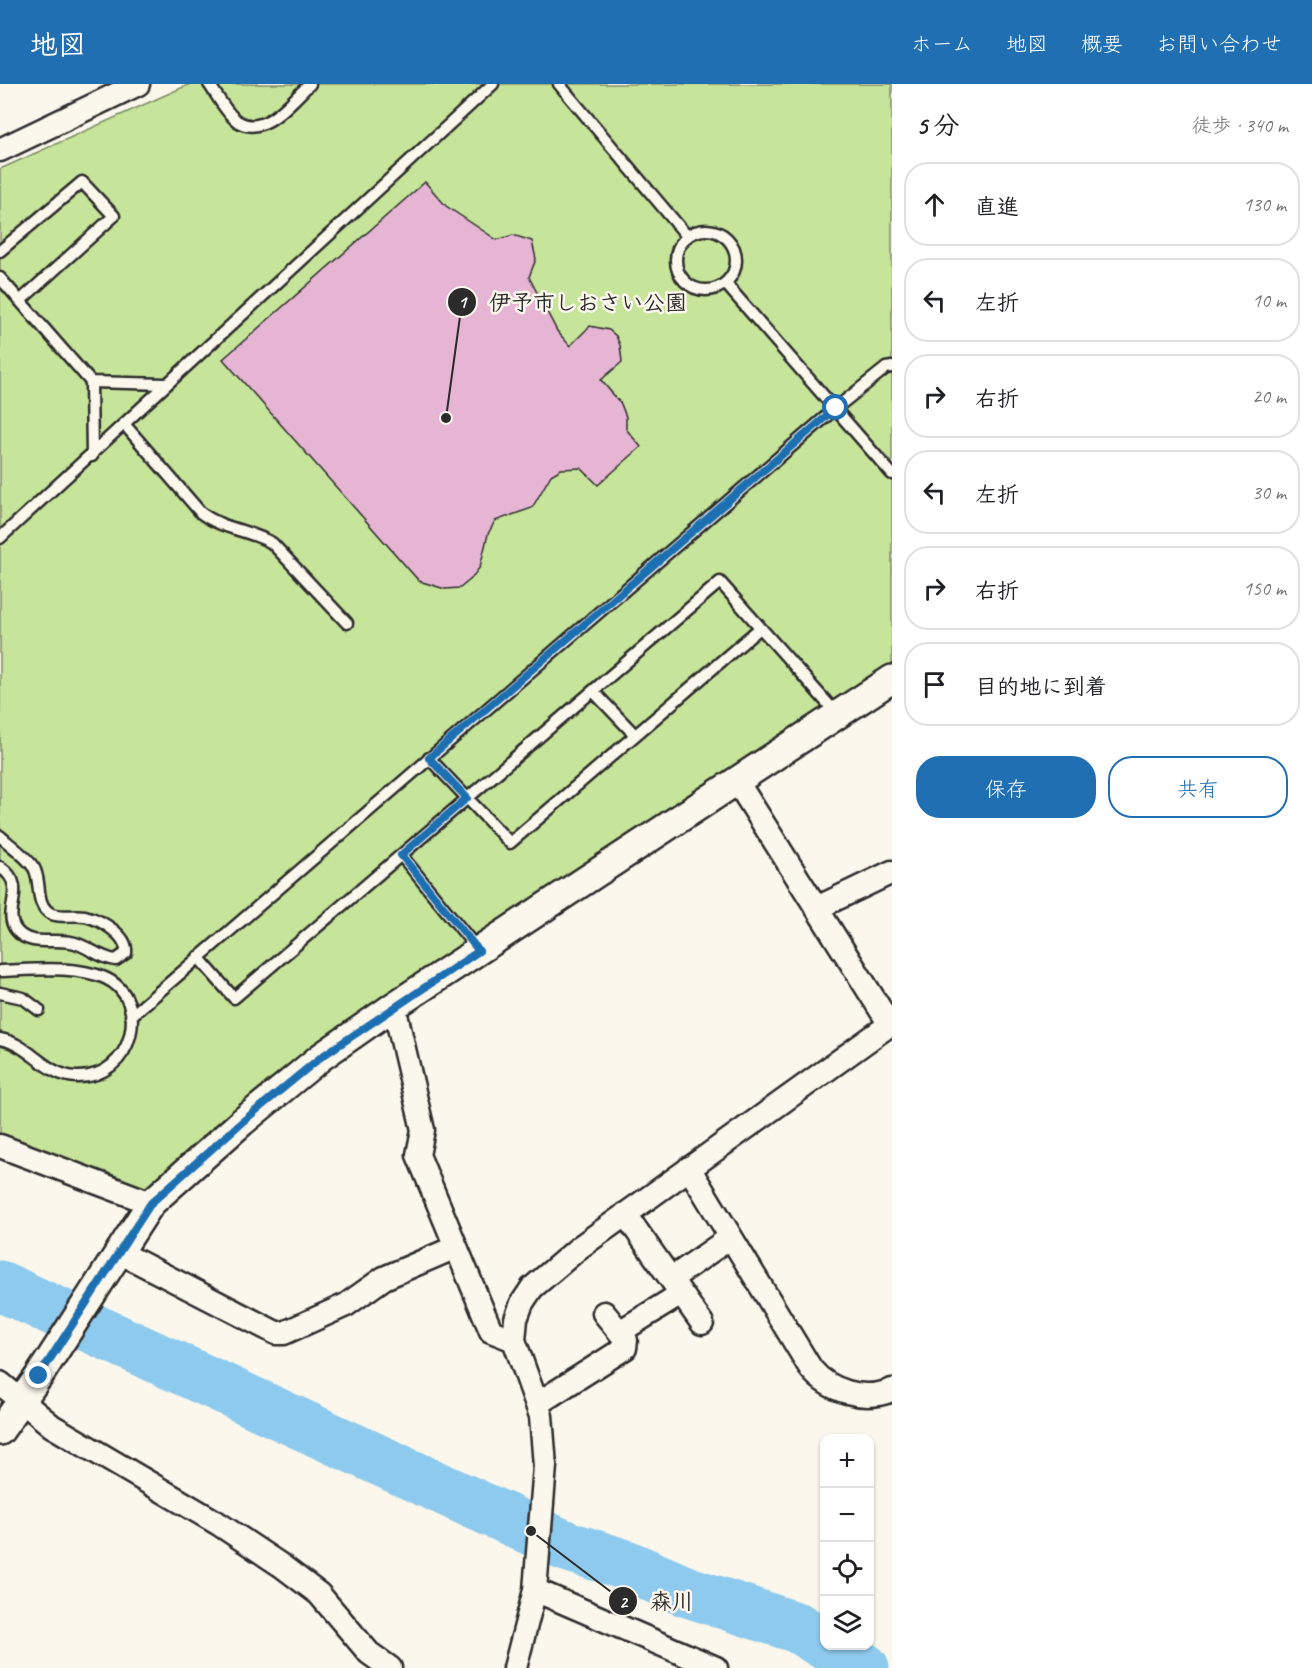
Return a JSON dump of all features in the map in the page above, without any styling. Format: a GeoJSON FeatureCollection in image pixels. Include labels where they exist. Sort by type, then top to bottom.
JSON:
{"type":"FeatureCollection","features":[{"type":"Feature","properties":{"kind":"street"},"geometry":{"type":"LineString","coordinates":[[0,150],[138,84]]}},
{"type":"Feature","properties":{"kind":"street"},"geometry":{"type":"LineString","coordinates":[[0,1431],[39,1376],[151,1203],[301,1073],[394,1006],[892,679]]}},
{"type":"Feature","properties":{"kind":"street"},"geometry":{"type":"LineString","coordinates":[[515,1668],[535,1580],[545,1466],[541,1416],[514,1340],[519,1311],[532,1288],[580,1247],[891,1023],[736,780]]}},
{"type":"Feature","properties":{"kind":"street"},"geometry":{"type":"LineString","coordinates":[[817,908],[892,872]]}},
{"type":"Feature","properties":{"kind":"street"},"geometry":{"type":"LineString","coordinates":[[394,1006],[423,1130],[418,1155],[491,1331],[514,1340]]}},
{"type":"Feature","properties":{"kind":"street"},"geometry":{"type":"LineString","coordinates":[[0,1146],[151,1203]]}},
{"type":"Feature","properties":{"kind":"street"},"geometry":{"type":"LineString","coordinates":[[689,1168],[811,1370],[823,1383],[842,1391],[866,1395],[892,1390]]}},
{"type":"Feature","properties":{"kind":"street"},"geometry":{"type":"LineString","coordinates":[[625,1214],[702,1323]]}},
{"type":"Feature","properties":{"kind":"street"},"geometry":{"type":"LineString","coordinates":[[621,1331],[676,1287],[731,1237]]}},
{"type":"Feature","properties":{"kind":"street"},"geometry":{"type":"LineString","coordinates":[[116,1257],[276,1333],[284,1333],[346,1305],[384,1278],[456,1247]]}},
{"type":"Feature","properties":{"kind":"street"},"geometry":{"type":"LineString","coordinates":[[537,1404],[616,1356],[625,1348],[626,1340],[621,1331],[604,1313]]}},
{"type":"Feature","properties":{"kind":"street"},"geometry":{"type":"LineString","coordinates":[[0,1383],[52,1426],[219,1524],[282,1566],[319,1594],[369,1653],[390,1668]]}},
{"type":"Feature","properties":{"kind":"street"},"geometry":{"type":"LineString","coordinates":[[535,1580],[716,1668]]}},
{"type":"Feature","properties":{"kind":"lane"},"geometry":{"type":"LineString","coordinates":[[209,84],[237,121],[251,126],[263,125],[310,84]]}},
{"type":"Feature","properties":{"kind":"lane"},"geometry":{"type":"LineString","coordinates":[[0,538],[92,456],[165,384],[493,84]]}},
{"type":"Feature","properties":{"kind":"lane"},"geometry":{"type":"LineString","coordinates":[[559,84],[687,236]]}},
{"type":"Feature","properties":{"kind":"lane"},"geometry":{"type":"LineString","coordinates":[[0,251],[82,182],[114,216],[20,301]]}},
{"type":"Feature","properties":{"kind":"lane"},"geometry":{"type":"LineString","coordinates":[[706,229],[728,238],[734,249],[736,261],[733,272],[725,283],[707,290],[686,283],[679,274],[676,262],[677,250],[687,236],[706,229]]}},
{"type":"Feature","properties":{"kind":"lane"},"geometry":{"type":"LineString","coordinates":[[0,278],[91,382],[92,456]]}},
{"type":"Feature","properties":{"kind":"lane"},"geometry":{"type":"LineString","coordinates":[[725,283],[892,474]]}},
{"type":"Feature","properties":{"kind":"lane"},"geometry":{"type":"LineString","coordinates":[[131,1016],[836,408],[886,368],[892,367]]}},
{"type":"Feature","properties":{"kind":"lane"},"geometry":{"type":"LineString","coordinates":[[91,382],[165,384]]}},
{"type":"Feature","properties":{"kind":"lane"},"geometry":{"type":"LineString","coordinates":[[125,425],[201,513],[212,521],[259,536],[272,543],[347,623]]}},
{"type":"Feature","properties":{"kind":"lane"},"geometry":{"type":"LineString","coordinates":[[198,957],[234,998],[720,582],[837,715]]}},
{"type":"Feature","properties":{"kind":"lane"},"geometry":{"type":"LineString","coordinates":[[429,758],[510,843],[760,628]]}},
{"type":"Feature","properties":{"kind":"lane"},"geometry":{"type":"LineString","coordinates":[[593,691],[635,735]]}},
{"type":"Feature","properties":{"kind":"lane"},"geometry":{"type":"LineString","coordinates":[[0,836],[32,866],[44,907],[52,914],[85,916],[96,920],[122,936],[127,945],[126,953],[116,960],[106,959],[76,943],[34,941],[22,936],[15,928],[12,915],[15,888],[11,876],[0,867]]}},
{"type":"Feature","properties":{"kind":"lane"},"geometry":{"type":"LineString","coordinates":[[401,855],[479,951]]}},
{"type":"Feature","properties":{"kind":"lane"},"geometry":{"type":"LineString","coordinates":[[0,971],[88,973],[107,979],[124,995],[131,1016],[129,1044],[117,1063],[98,1075],[76,1077],[56,1073],[39,1063],[26,1049],[0,1039]]}},
{"type":"Feature","properties":{"kind":"lane"},"geometry":{"type":"LineString","coordinates":[[0,993],[23,998],[39,1010]]}},
{"type":"Feature","properties":{"kind":"green space"},"geometry":{"type":"Polygon","coordinates":[[[190,84],[892,84],[892,667],[490,944],[159,1196],[0,1136],[0,169],[190,84]]]}},
{"type":"Feature","properties":{"kind":"building"},"geometry":{"type":"Polygon","coordinates":[[[425,182],[446,206],[497,240],[513,235],[532,241],[536,259],[529,277],[557,331],[570,346],[590,326],[609,330],[616,336],[620,345],[622,362],[601,380],[621,404],[626,417],[626,429],[641,447],[598,485],[581,468],[561,469],[551,475],[532,508],[495,521],[488,534],[480,567],[460,588],[445,589],[419,581],[223,359],[425,182]]]}},
{"type":"Feature","properties":{"kind":"waterway"},"geometry":{"type":"LineString","coordinates":[[0,1286],[566,1546],[623,1564],[685,1591],[798,1628],[820,1642]]}},
{"type":"Feature","properties":{"kind":"waterway"},"geometry":{"type":"LineString","coordinates":[[834,1650],[864,1668]]}},
{"type":"Feature","properties":{"kind":"place","name":"伊予市しおさい公園"},"geometry":{"type":"Point","coordinates":[446,418]}},
{"type":"Feature","properties":{"kind":"place","name":"森川"},"geometry":{"type":"Point","coordinates":[531,1531]}},
{"type":"Feature","properties":{"kind":"route"},"geometry":{"type":"LineString","coordinates":[[39,1376],[151,1203],[242,1122],[321,1057],[479,951],[401,855],[467,798],[429,758],[836,408]]}}]}
